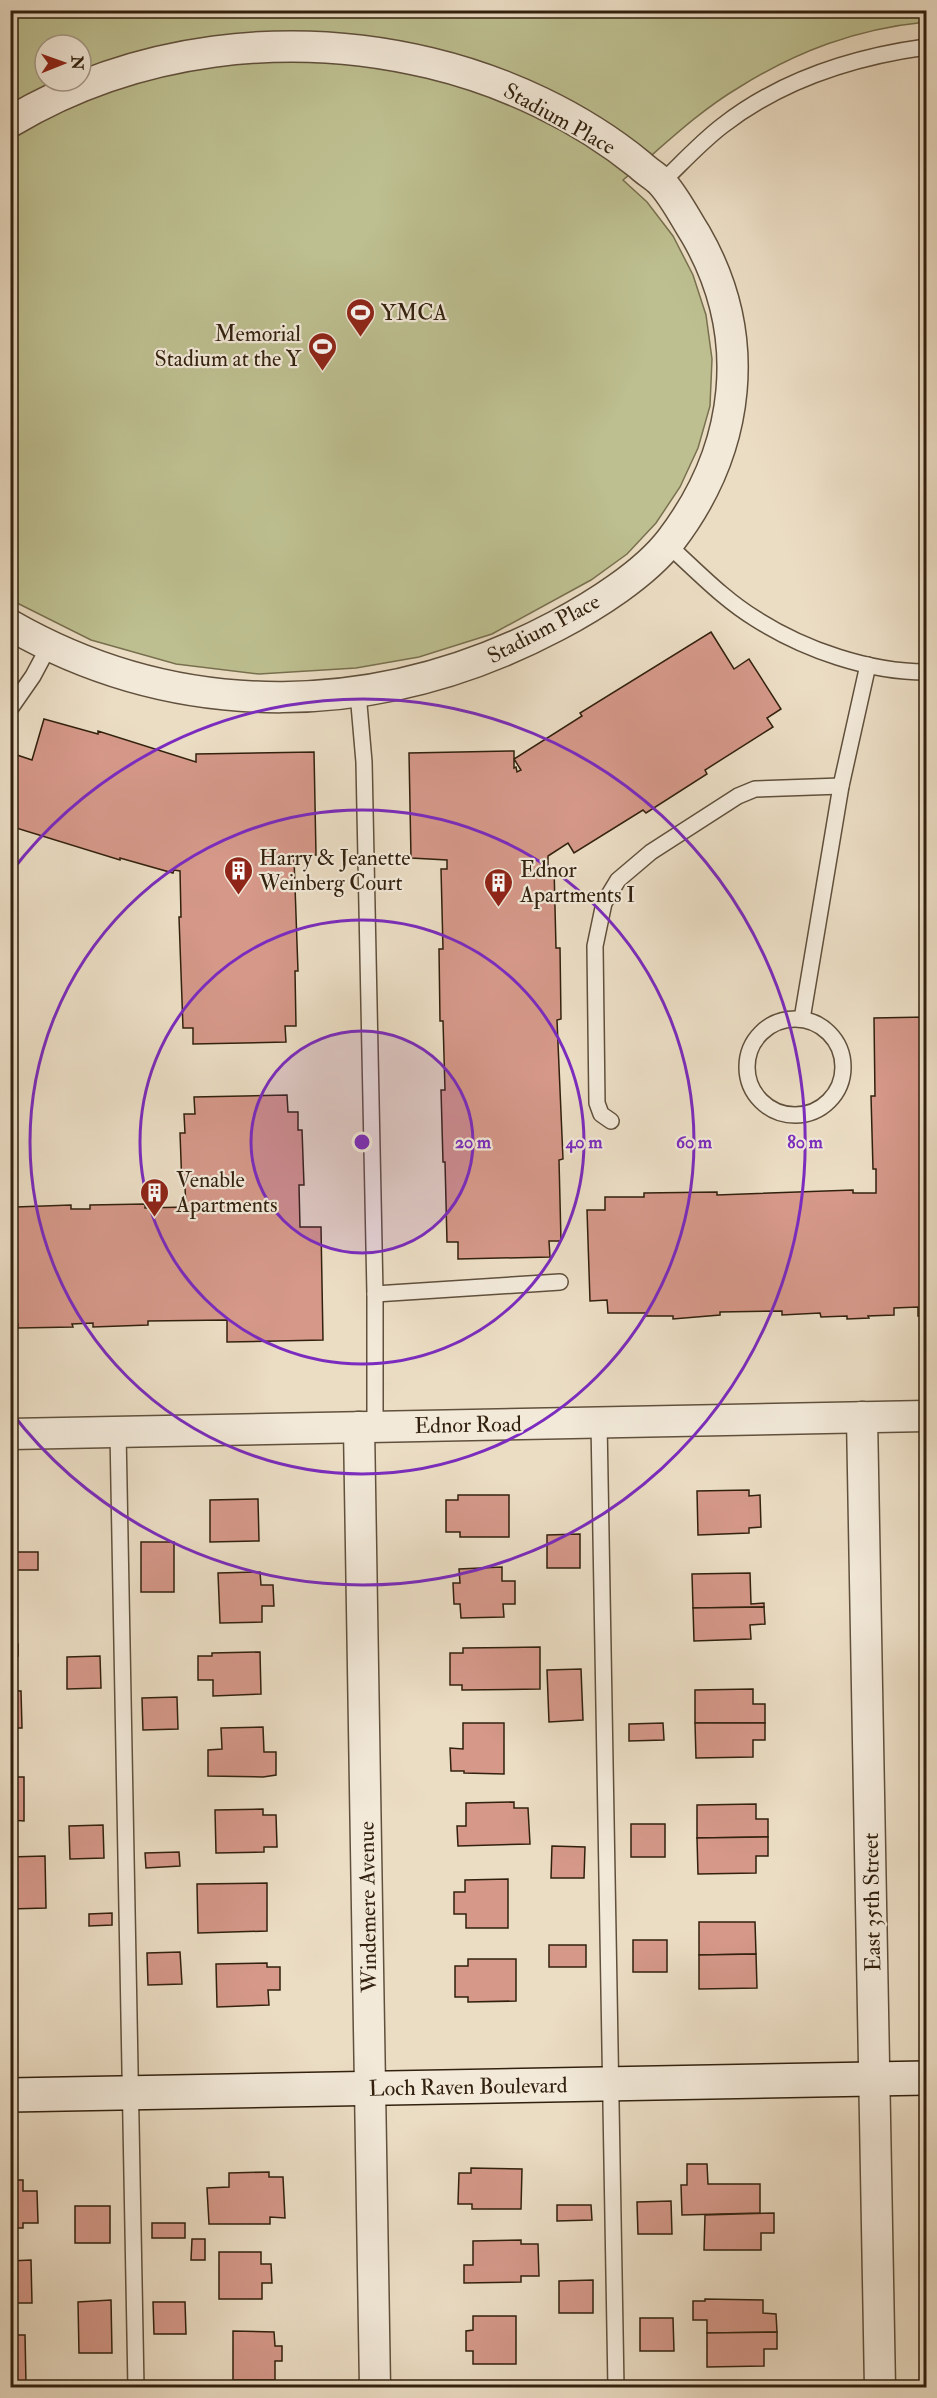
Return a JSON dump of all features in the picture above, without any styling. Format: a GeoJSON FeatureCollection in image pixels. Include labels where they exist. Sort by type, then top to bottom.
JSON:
{"type":"FeatureCollection","features":[{"type":"Feature","properties":{"kind":"main road","name":"Loch Raven Boulevard"},"geometry":{"type":"LineString","coordinates":[[10,2094],[927,2078]]}},
{"type":"Feature","properties":{"kind":"street","name":"Stadium Place"},"geometry":{"type":"LineString","coordinates":[[10,122],[64,93],[176,57],[255,48],[351,48],[391,53],[444,66],[496,83],[592,131],[626,154],[661,183],[684,215],[709,258],[725,304],[734,351],[732,395],[723,438],[708,481],[691,512],[668,544],[603,598],[530,640],[470,665],[413,682],[358,693],[267,698],[214,694],[160,684],[49,646],[10,625]]}},
{"type":"Feature","properties":{"kind":"street","name":"Ednor Road"},"geometry":{"type":"LineString","coordinates":[[10,1434],[927,1416]]}},
{"type":"Feature","properties":{"kind":"street","name":"East 35th Street"},"geometry":{"type":"LineString","coordinates":[[862,1417],[880,2388]]}},
{"type":"Feature","properties":{"kind":"street","name":"Windemere Avenue"},"geometry":{"type":"LineString","coordinates":[[367,1426],[370,2088],[375,2388]]}},
{"type":"Feature","properties":{"kind":"lane"},"geometry":{"type":"LineString","coordinates":[[661,183],[721,126],[758,101],[830,69],[869,57],[927,47]]}},
{"type":"Feature","properties":{"kind":"lane"},"geometry":{"type":"LineString","coordinates":[[668,544],[729,600],[756,619],[798,641],[868,665],[892,670],[927,672]]}},
{"type":"Feature","properties":{"kind":"lane"},"geometry":{"type":"LineString","coordinates":[[10,709],[33,676],[49,646]]}},
{"type":"Feature","properties":{"kind":"lane"},"geometry":{"type":"LineString","coordinates":[[802,1019],[841,786],[868,665]]}},
{"type":"Feature","properties":{"kind":"lane"},"geometry":{"type":"LineString","coordinates":[[358,693],[364,762],[375,1294],[367,1426]]}},
{"type":"Feature","properties":{"kind":"lane"},"geometry":{"type":"LineString","coordinates":[[611,1121],[601,1114],[597,1103],[595,946],[604,903],[618,880],[651,852],[738,796],[755,789],[765,788],[841,786]]}},
{"type":"Feature","properties":{"kind":"lane"},"geometry":{"type":"LineString","coordinates":[[787,1019],[802,1019],[818,1024],[830,1033],[840,1047],[844,1062],[843,1078],[836,1094],[826,1106],[812,1113],[796,1116],[780,1114],[766,1106],[754,1094],[748,1079],[747,1063],[751,1047],[760,1033],[772,1024],[787,1019]]}},
{"type":"Feature","properties":{"kind":"lane"},"geometry":{"type":"LineString","coordinates":[[375,1294],[560,1282]]}},
{"type":"Feature","properties":{"kind":"lane"},"geometry":{"type":"LineString","coordinates":[[598,1422],[616,2388]]}},
{"type":"Feature","properties":{"kind":"lane"},"geometry":{"type":"LineString","coordinates":[[118,1432],[136,2388]]}},
{"type":"Feature","properties":{"kind":"green space","name":"YMCA"},"geometry":{"type":"Polygon","coordinates":[[[926,10],[926,22],[900,25],[851,36],[805,53],[760,75],[708,109],[623,180],[647,202],[673,236],[693,275],[706,315],[712,359],[710,406],[698,448],[680,487],[656,523],[627,554],[591,580],[492,634],[419,657],[356,668],[259,674],[176,664],[91,640],[11,600],[10,11],[926,10]]]}},
{"type":"Feature","properties":{"kind":"building","name":"Ednor Apartments I"},"geometry":{"type":"Polygon","coordinates":[[[711,632],[734,669],[749,659],[781,709],[767,718],[773,727],[705,770],[707,774],[646,813],[643,810],[574,853],[568,843],[548,856],[548,867],[554,867],[556,948],[560,948],[561,1019],[557,1020],[563,1159],[559,1160],[561,1241],[549,1241],[550,1257],[458,1259],[458,1242],[447,1242],[441,1090],[445,1090],[443,1021],[440,1021],[439,949],[443,949],[441,869],[447,869],[447,860],[411,858],[409,753],[514,751],[514,759],[582,716],[580,713],[711,632]],[[514,759],[514,768],[516,767],[517,772],[521,770],[514,759]]]}},
{"type":"Feature","properties":{"kind":"building","name":"Harry & Jeanette Weinberg Court"},"geometry":{"type":"Polygon","coordinates":[[[44,719],[98,734],[98,731],[196,762],[196,754],[314,752],[316,855],[301,855],[301,858],[294,858],[298,971],[295,971],[296,1026],[285,1026],[286,1042],[193,1044],[193,1028],[183,1028],[179,917],[181,917],[180,871],[174,870],[173,873],[120,858],[120,860],[13,827],[15,817],[10,816],[10,778],[17,755],[32,760],[44,719]]]}},
{"type":"Feature","properties":{"kind":"building"},"geometry":{"type":"Polygon","coordinates":[[[926,1017],[926,1316],[918,1316],[918,1307],[894,1308],[894,1315],[868,1316],[869,1318],[821,1317],[820,1313],[782,1315],[782,1311],[720,1312],[720,1315],[673,1319],[673,1316],[646,1316],[646,1313],[608,1313],[607,1300],[590,1301],[587,1210],[605,1210],[605,1197],[644,1197],[644,1193],[717,1192],[717,1195],[853,1190],[853,1193],[876,1193],[871,1096],[875,1096],[874,1018],[926,1017]]]}},
{"type":"Feature","properties":{"kind":"building","name":"Venable Apartments"},"geometry":{"type":"Polygon","coordinates":[[[287,1095],[288,1112],[298,1112],[298,1130],[302,1130],[304,1185],[299,1185],[300,1227],[321,1227],[323,1340],[227,1342],[227,1320],[148,1321],[148,1325],[93,1327],[93,1323],[72,1324],[73,1327],[18,1328],[18,1324],[10,1324],[10,1210],[16,1207],[71,1205],[71,1209],[90,1209],[90,1205],[145,1204],[145,1208],[186,1207],[185,1187],[182,1187],[180,1133],[185,1133],[184,1114],[195,1114],[194,1097],[287,1095]]]}},
{"type":"Feature","properties":{"kind":"building"},"geometry":{"type":"Polygon","coordinates":[[[749,1490],[749,1496],[760,1495],[761,1527],[749,1528],[749,1533],[698,1535],[697,1491],[749,1490]]]}},
{"type":"Feature","properties":{"kind":"building"},"geometry":{"type":"Polygon","coordinates":[[[458,1495],[509,1495],[509,1537],[460,1537],[460,1532],[446,1532],[446,1500],[458,1500],[458,1495]]]}},
{"type":"Feature","properties":{"kind":"building"},"geometry":{"type":"Polygon","coordinates":[[[258,1499],[259,1541],[210,1542],[210,1500],[258,1499]]]}},
{"type":"Feature","properties":{"kind":"building"},"geometry":{"type":"Polygon","coordinates":[[[580,1534],[580,1568],[547,1568],[547,1535],[580,1534]]]}},
{"type":"Feature","properties":{"kind":"building"},"geometry":{"type":"Polygon","coordinates":[[[141,1542],[174,1542],[174,1592],[141,1592],[141,1542]]]}},
{"type":"Feature","properties":{"kind":"building"},"geometry":{"type":"Polygon","coordinates":[[[10,1552],[38,1552],[38,1570],[10,1570],[10,1552]]]}},
{"type":"Feature","properties":{"kind":"building"},"geometry":{"type":"Polygon","coordinates":[[[502,1567],[502,1581],[515,1581],[515,1604],[503,1604],[504,1617],[461,1618],[460,1604],[454,1604],[453,1583],[460,1583],[459,1569],[502,1567]]]}},
{"type":"Feature","properties":{"kind":"building"},"geometry":{"type":"Polygon","coordinates":[[[260,1572],[261,1585],[273,1585],[274,1606],[262,1606],[262,1622],[220,1623],[218,1573],[260,1572]]]}},
{"type":"Feature","properties":{"kind":"building"},"geometry":{"type":"Polygon","coordinates":[[[750,1573],[751,1604],[764,1603],[764,1607],[693,1608],[692,1574],[750,1573]]]}},
{"type":"Feature","properties":{"kind":"building"},"geometry":{"type":"Polygon","coordinates":[[[764,1607],[765,1624],[750,1625],[751,1639],[694,1641],[693,1608],[764,1607]]]}},
{"type":"Feature","properties":{"kind":"building"},"geometry":{"type":"Polygon","coordinates":[[[10,1614],[13,1644],[18,1644],[18,1656],[10,1656],[10,1614]]]}},
{"type":"Feature","properties":{"kind":"building"},"geometry":{"type":"Polygon","coordinates":[[[540,1647],[540,1689],[462,1690],[462,1685],[450,1685],[450,1653],[463,1653],[463,1648],[540,1647]]]}},
{"type":"Feature","properties":{"kind":"building"},"geometry":{"type":"Polygon","coordinates":[[[260,1652],[261,1694],[213,1696],[213,1680],[198,1680],[198,1656],[212,1656],[212,1653],[260,1652]]]}},
{"type":"Feature","properties":{"kind":"building"},"geometry":{"type":"Polygon","coordinates":[[[100,1656],[101,1688],[67,1689],[67,1657],[100,1656]]]}},
{"type":"Feature","properties":{"kind":"building"},"geometry":{"type":"Polygon","coordinates":[[[581,1669],[583,1720],[549,1722],[547,1670],[581,1669]]]}},
{"type":"Feature","properties":{"kind":"building"},"geometry":{"type":"Polygon","coordinates":[[[753,1689],[753,1704],[765,1704],[765,1723],[695,1723],[695,1690],[753,1689]]]}},
{"type":"Feature","properties":{"kind":"building"},"geometry":{"type":"Polygon","coordinates":[[[10,1691],[21,1691],[22,1728],[10,1728],[10,1691]]]}},
{"type":"Feature","properties":{"kind":"building"},"geometry":{"type":"Polygon","coordinates":[[[177,1697],[178,1729],[143,1730],[142,1698],[177,1697]]]}},
{"type":"Feature","properties":{"kind":"building"},"geometry":{"type":"Polygon","coordinates":[[[463,1723],[504,1723],[504,1774],[451,1771],[450,1748],[463,1749],[463,1723]]]}},
{"type":"Feature","properties":{"kind":"building"},"geometry":{"type":"Polygon","coordinates":[[[663,1723],[664,1740],[629,1741],[629,1724],[663,1723]]]}},
{"type":"Feature","properties":{"kind":"building"},"geometry":{"type":"Polygon","coordinates":[[[695,1723],[765,1723],[765,1740],[753,1740],[753,1757],[696,1758],[695,1723]]]}},
{"type":"Feature","properties":{"kind":"building"},"geometry":{"type":"Polygon","coordinates":[[[263,1727],[264,1752],[276,1752],[276,1775],[263,1777],[208,1776],[208,1750],[222,1749],[221,1728],[263,1727]]]}},
{"type":"Feature","properties":{"kind":"building"},"geometry":{"type":"Polygon","coordinates":[[[10,1777],[24,1777],[24,1821],[11,1820],[10,1824],[10,1777]]]}},
{"type":"Feature","properties":{"kind":"building"},"geometry":{"type":"Polygon","coordinates":[[[514,1802],[514,1808],[528,1808],[530,1844],[458,1846],[457,1826],[466,1826],[466,1803],[514,1802]]]}},
{"type":"Feature","properties":{"kind":"building"},"geometry":{"type":"Polygon","coordinates":[[[756,1804],[756,1819],[768,1819],[768,1837],[697,1838],[697,1805],[756,1804]]]}},
{"type":"Feature","properties":{"kind":"building"},"geometry":{"type":"Polygon","coordinates":[[[263,1809],[263,1815],[276,1815],[277,1847],[264,1847],[264,1852],[216,1853],[215,1810],[263,1809]]]}},
{"type":"Feature","properties":{"kind":"building"},"geometry":{"type":"Polygon","coordinates":[[[631,1824],[665,1824],[665,1857],[631,1857],[631,1824]]]}},
{"type":"Feature","properties":{"kind":"building"},"geometry":{"type":"Polygon","coordinates":[[[103,1825],[104,1858],[70,1859],[69,1826],[103,1825]]]}},
{"type":"Feature","properties":{"kind":"building"},"geometry":{"type":"Polygon","coordinates":[[[768,1837],[768,1856],[756,1856],[756,1873],[698,1874],[697,1838],[768,1837]]]}},
{"type":"Feature","properties":{"kind":"building"},"geometry":{"type":"Polygon","coordinates":[[[552,1846],[585,1847],[584,1878],[551,1878],[552,1846]]]}},
{"type":"Feature","properties":{"kind":"building"},"geometry":{"type":"Polygon","coordinates":[[[179,1852],[180,1866],[146,1868],[145,1853],[179,1852]]]}},
{"type":"Feature","properties":{"kind":"building"},"geometry":{"type":"Polygon","coordinates":[[[45,1856],[46,1908],[10,1909],[10,1857],[45,1856]]]}},
{"type":"Feature","properties":{"kind":"building"},"geometry":{"type":"Polygon","coordinates":[[[508,1879],[508,1928],[466,1928],[466,1914],[454,1914],[454,1892],[465,1892],[465,1880],[508,1879]]]}},
{"type":"Feature","properties":{"kind":"building"},"geometry":{"type":"Polygon","coordinates":[[[267,1883],[267,1931],[198,1933],[197,1884],[267,1883]]]}},
{"type":"Feature","properties":{"kind":"building"},"geometry":{"type":"Polygon","coordinates":[[[112,1913],[112,1925],[89,1926],[89,1914],[112,1913]]]}},
{"type":"Feature","properties":{"kind":"building"},"geometry":{"type":"Polygon","coordinates":[[[699,1922],[755,1922],[756,1954],[699,1955],[699,1922]]]}},
{"type":"Feature","properties":{"kind":"building"},"geometry":{"type":"Polygon","coordinates":[[[633,1940],[667,1940],[667,1972],[633,1972],[633,1940]]]}},
{"type":"Feature","properties":{"kind":"building"},"geometry":{"type":"Polygon","coordinates":[[[549,1945],[586,1945],[586,1967],[549,1967],[549,1945]]]}},
{"type":"Feature","properties":{"kind":"building"},"geometry":{"type":"Polygon","coordinates":[[[180,1952],[182,1984],[148,1985],[147,1953],[180,1952]]]}},
{"type":"Feature","properties":{"kind":"building"},"geometry":{"type":"Polygon","coordinates":[[[756,1954],[757,1988],[699,1989],[699,1955],[756,1954]]]}},
{"type":"Feature","properties":{"kind":"building"},"geometry":{"type":"Polygon","coordinates":[[[468,1959],[516,1959],[516,2001],[468,2002],[468,1997],[455,1997],[455,1966],[468,1966],[468,1959]]]}},
{"type":"Feature","properties":{"kind":"building"},"geometry":{"type":"Polygon","coordinates":[[[267,1963],[267,1967],[280,1967],[280,1990],[268,1990],[269,2005],[217,2007],[216,1964],[267,1963]]]}},
{"type":"Feature","properties":{"kind":"building"},"geometry":{"type":"Polygon","coordinates":[[[687,2164],[707,2164],[708,2184],[760,2184],[760,2213],[682,2215],[681,2185],[687,2185],[687,2164]]]}},
{"type":"Feature","properties":{"kind":"building"},"geometry":{"type":"Polygon","coordinates":[[[471,2168],[522,2169],[521,2209],[472,2209],[472,2204],[458,2204],[459,2173],[471,2173],[471,2168]]]}},
{"type":"Feature","properties":{"kind":"building"},"geometry":{"type":"Polygon","coordinates":[[[269,2172],[269,2177],[283,2177],[285,2218],[270,2217],[270,2224],[209,2224],[207,2188],[229,2187],[229,2173],[269,2172]]]}},
{"type":"Feature","properties":{"kind":"building"},"geometry":{"type":"Polygon","coordinates":[[[10,2180],[23,2180],[23,2191],[37,2191],[38,2223],[23,2223],[23,2228],[10,2228],[10,2180]]]}},
{"type":"Feature","properties":{"kind":"building"},"geometry":{"type":"Polygon","coordinates":[[[671,2201],[672,2234],[638,2234],[637,2202],[671,2201]]]}},
{"type":"Feature","properties":{"kind":"building"},"geometry":{"type":"Polygon","coordinates":[[[557,2205],[591,2205],[592,2220],[557,2221],[557,2205]]]}},
{"type":"Feature","properties":{"kind":"building"},"geometry":{"type":"Polygon","coordinates":[[[75,2206],[110,2206],[110,2243],[75,2243],[75,2206]]]}},
{"type":"Feature","properties":{"kind":"building"},"geometry":{"type":"Polygon","coordinates":[[[774,2213],[774,2233],[761,2233],[761,2250],[704,2250],[705,2215],[774,2213]]]}},
{"type":"Feature","properties":{"kind":"building"},"geometry":{"type":"Polygon","coordinates":[[[152,2223],[185,2223],[185,2238],[152,2238],[152,2223]]]}},
{"type":"Feature","properties":{"kind":"building"},"geometry":{"type":"Polygon","coordinates":[[[192,2239],[205,2239],[205,2260],[191,2260],[192,2239]]]}},
{"type":"Feature","properties":{"kind":"building"},"geometry":{"type":"Polygon","coordinates":[[[521,2240],[521,2244],[538,2244],[539,2276],[521,2276],[521,2282],[464,2283],[464,2265],[473,2265],[473,2241],[521,2240]]]}},
{"type":"Feature","properties":{"kind":"building"},"geometry":{"type":"Polygon","coordinates":[[[219,2252],[261,2252],[261,2264],[271,2264],[272,2283],[262,2283],[262,2299],[219,2299],[219,2252]]]}},
{"type":"Feature","properties":{"kind":"building"},"geometry":{"type":"Polygon","coordinates":[[[31,2260],[32,2303],[10,2303],[10,2261],[31,2260]]]}},
{"type":"Feature","properties":{"kind":"building"},"geometry":{"type":"Polygon","coordinates":[[[593,2280],[593,2313],[559,2313],[559,2281],[593,2280]]]}},
{"type":"Feature","properties":{"kind":"building"},"geometry":{"type":"Polygon","coordinates":[[[705,2299],[763,2300],[763,2313],[776,2314],[777,2332],[707,2333],[707,2320],[693,2320],[693,2301],[705,2301],[705,2299]]]}},
{"type":"Feature","properties":{"kind":"building"},"geometry":{"type":"Polygon","coordinates":[[[111,2300],[112,2353],[79,2353],[78,2302],[111,2300]]]}},
{"type":"Feature","properties":{"kind":"building"},"geometry":{"type":"Polygon","coordinates":[[[153,2302],[185,2302],[186,2334],[154,2334],[153,2302]]]}},
{"type":"Feature","properties":{"kind":"building"},"geometry":{"type":"Polygon","coordinates":[[[473,2316],[516,2316],[516,2364],[473,2364],[473,2351],[466,2351],[466,2331],[473,2330],[473,2316]]]}},
{"type":"Feature","properties":{"kind":"building"},"geometry":{"type":"Polygon","coordinates":[[[640,2318],[673,2318],[674,2351],[640,2351],[640,2318]]]}},
{"type":"Feature","properties":{"kind":"building"},"geometry":{"type":"Polygon","coordinates":[[[233,2331],[274,2332],[275,2346],[282,2346],[282,2361],[275,2361],[275,2380],[233,2380],[233,2331]]]}},
{"type":"Feature","properties":{"kind":"building"},"geometry":{"type":"Polygon","coordinates":[[[777,2332],[777,2349],[764,2349],[764,2366],[707,2367],[707,2333],[777,2332]]]}},
{"type":"Feature","properties":{"kind":"building"},"geometry":{"type":"Polygon","coordinates":[[[10,2335],[25,2335],[26,2384],[10,2384],[10,2335]]]}},
{"type":"Feature","properties":{"kind":"place","name":"YMCA"},"geometry":{"type":"Point","coordinates":[360,338]}},
{"type":"Feature","properties":{"kind":"place","name":"Memorial Stadium at the Y"},"geometry":{"type":"Point","coordinates":[322,372]}},
{"type":"Feature","properties":{"kind":"place","name":"Harry & Jeanette Weinberg Court"},"geometry":{"type":"Point","coordinates":[238,896]}},
{"type":"Feature","properties":{"kind":"place","name":"Ednor Apartments I"},"geometry":{"type":"Point","coordinates":[499,908]}},
{"type":"Feature","properties":{"kind":"place","name":"Venable Apartments"},"geometry":{"type":"Point","coordinates":[155,1218]}}]}
